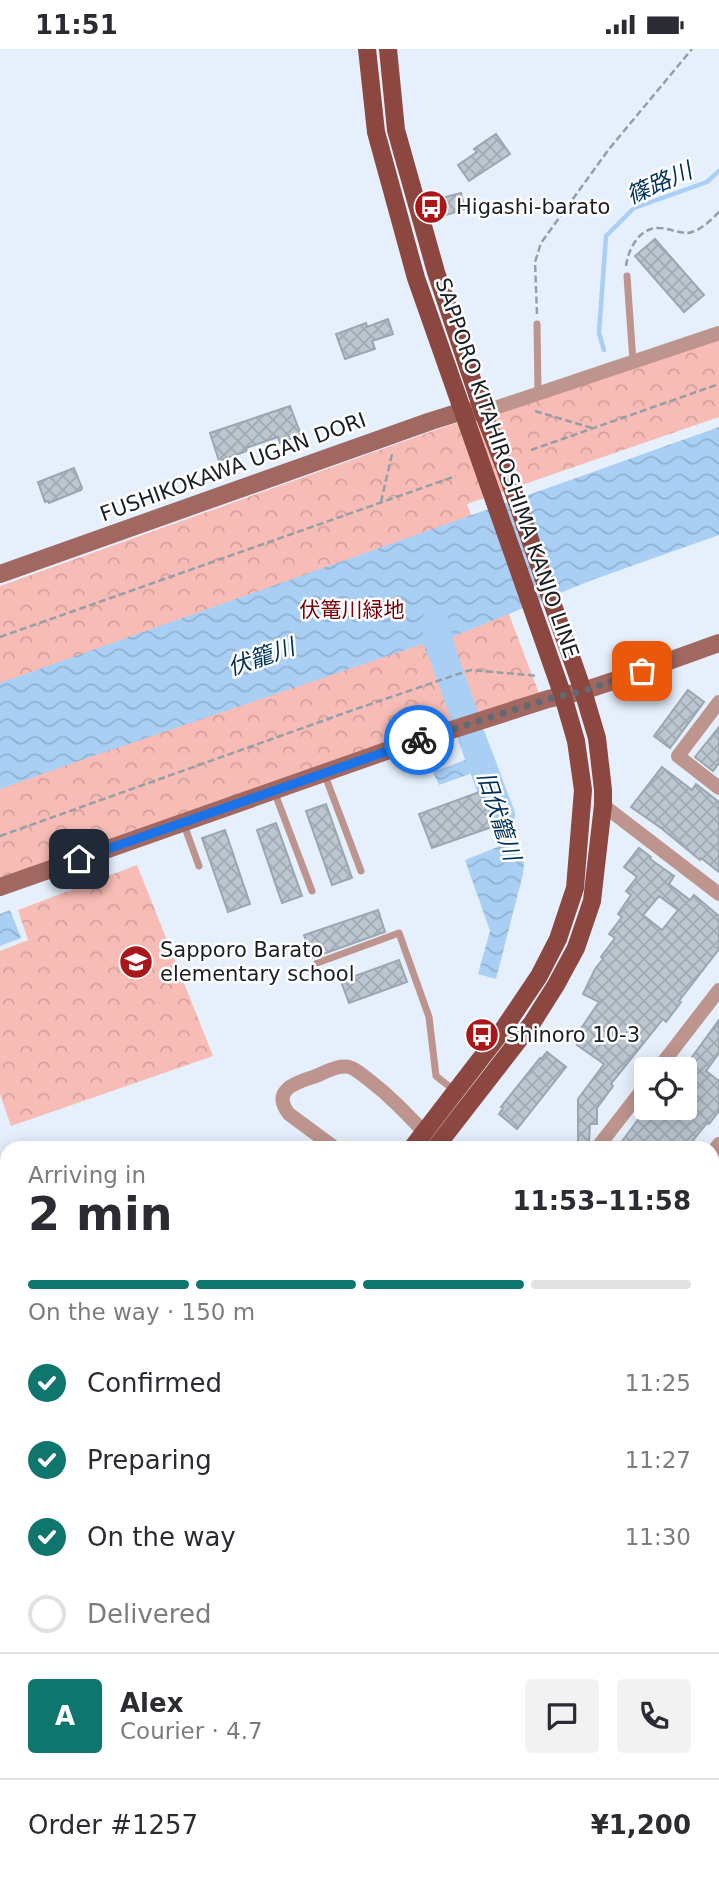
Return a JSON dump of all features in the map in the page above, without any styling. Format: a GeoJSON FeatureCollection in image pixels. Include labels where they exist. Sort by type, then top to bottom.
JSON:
{"type":"FeatureCollection","features":[{"type":"Feature","properties":{"kind":"main road","name":"SAPPORO KITAHIROSHIMA KANJO LINE"},"geometry":{"type":"LineString","coordinates":[[367,49],[376,132],[416,278],[563,696],[576,741],[583,790],[575,888],[558,939],[538,976],[502,1031],[417,1141]]}},
{"type":"Feature","properties":{"kind":"main road","name":"SAPPORO KITAHIROSHIMA KANJO LINE"},"geometry":{"type":"LineString","coordinates":[[388,49],[396,130],[436,272],[583,691],[597,738],[603,790],[592,901],[576,949],[532,1023],[440,1141]]}},
{"type":"Feature","properties":{"kind":"main road","name":"FUSHIKOKAWA UGAN DORI"},"geometry":{"type":"LineString","coordinates":[[0,574],[418,425],[463,411],[483,412]]}},
{"type":"Feature","properties":{"kind":"main road"},"geometry":{"type":"LineString","coordinates":[[0,887],[392,749],[583,691],[719,643]]}},
{"type":"Feature","properties":{"kind":"street"},"geometry":{"type":"LineString","coordinates":[[483,412],[719,333]]}},
{"type":"Feature","properties":{"kind":"street"},"geometry":{"type":"LineString","coordinates":[[719,702],[678,756],[719,788]]}},
{"type":"Feature","properties":{"kind":"street"},"geometry":{"type":"LineString","coordinates":[[603,805],[719,894]]}},
{"type":"Feature","properties":{"kind":"street"},"geometry":{"type":"LineString","coordinates":[[668,1057],[718,994]]}},
{"type":"Feature","properties":{"kind":"street"},"geometry":{"type":"LineString","coordinates":[[326,1141],[289,1114],[283,1099],[294,1084],[341,1067],[352,1068],[386,1093],[424,1132]]}},
{"type":"Feature","properties":{"kind":"street"},"geometry":{"type":"LineString","coordinates":[[602,1141],[634,1100]]}},
{"type":"Feature","properties":{"kind":"lane"},"geometry":{"type":"LineString","coordinates":[[627,276],[633,363]]}},
{"type":"Feature","properties":{"kind":"lane"},"geometry":{"type":"LineString","coordinates":[[537,324],[538,394]]}},
{"type":"Feature","properties":{"kind":"lane"},"geometry":{"type":"LineString","coordinates":[[323,773],[361,871]]}},
{"type":"Feature","properties":{"kind":"lane"},"geometry":{"type":"LineString","coordinates":[[274,790],[312,891]]}},
{"type":"Feature","properties":{"kind":"lane"},"geometry":{"type":"LineString","coordinates":[[183,822],[199,866]]}},
{"type":"Feature","properties":{"kind":"lane"},"geometry":{"type":"LineString","coordinates":[[317,963],[399,933],[429,1017],[436,1076],[456,1091]]}},
{"type":"Feature","properties":{"kind":"path"},"geometry":{"type":"LineString","coordinates":[[537,324],[535,262],[541,243],[609,149],[692,49]]}},
{"type":"Feature","properties":{"kind":"path"},"geometry":{"type":"LineString","coordinates":[[627,276],[625,264],[630,247],[643,234],[656,227],[687,233],[707,224],[719,212]]}},
{"type":"Feature","properties":{"kind":"path"},"geometry":{"type":"LineString","coordinates":[[531,450],[719,384]]}},
{"type":"Feature","properties":{"kind":"path"},"geometry":{"type":"LineString","coordinates":[[536,411],[592,428]]}},
{"type":"Feature","properties":{"kind":"path"},"geometry":{"type":"LineString","coordinates":[[381,502],[393,449]]}},
{"type":"Feature","properties":{"kind":"path"},"geometry":{"type":"LineString","coordinates":[[0,638],[456,476]]}},
{"type":"Feature","properties":{"kind":"path"},"geometry":{"type":"LineString","coordinates":[[0,836],[464,672],[471,670],[538,677]]}},
{"type":"Feature","properties":{"kind":"green space","name":"伏篭川緑地"},"geometry":{"type":"Polygon","coordinates":[[[719,338],[719,417],[467,504],[540,696],[0,879],[0,586],[444,427],[719,338]]]}},
{"type":"Feature","properties":{"kind":"green space","name":"Sapporo Barato elementary school"},"geometry":{"type":"Polygon","coordinates":[[[137,865],[213,1056],[11,1126],[0,1094],[0,951],[28,940],[18,910],[137,865]]]}},
{"type":"Feature","properties":{"kind":"water","name":"伏籠川"},"geometry":{"type":"Polygon","coordinates":[[[719,427],[719,535],[592,580],[452,637],[455,648],[450,650],[452,656],[436,661],[434,655],[428,657],[423,644],[0,789],[0,683],[719,427]]]}},
{"type":"Feature","properties":{"kind":"water"},"geometry":{"type":"Polygon","coordinates":[[[461,684],[471,714],[457,720],[446,689],[461,684]]]}},
{"type":"Feature","properties":{"kind":"water"},"geometry":{"type":"Polygon","coordinates":[[[481,744],[489,763],[467,775],[439,785],[433,772],[470,758],[467,749],[481,744]]]}},
{"type":"Feature","properties":{"kind":"water"},"geometry":{"type":"Polygon","coordinates":[[[495,778],[524,864],[496,979],[478,974],[490,931],[465,860],[500,846],[480,784],[495,778]]]}},
{"type":"Feature","properties":{"kind":"water"},"geometry":{"type":"Polygon","coordinates":[[[10,910],[21,938],[0,946],[0,914],[10,910]]]}},
{"type":"Feature","properties":{"kind":"building"},"geometry":{"type":"Polygon","coordinates":[[[496,134],[510,154],[469,181],[458,165],[477,152],[474,149],[496,134]]]}},
{"type":"Feature","properties":{"kind":"building"},"geometry":{"type":"Polygon","coordinates":[[[461,193],[465,209],[446,215],[442,198],[461,193]]]}},
{"type":"Feature","properties":{"kind":"building"},"geometry":{"type":"Polygon","coordinates":[[[655,239],[704,295],[684,312],[635,256],[655,239]]]}},
{"type":"Feature","properties":{"kind":"building"},"geometry":{"type":"Polygon","coordinates":[[[388,319],[393,334],[372,341],[375,349],[345,359],[336,334],[366,323],[367,327],[388,319]]]}},
{"type":"Feature","properties":{"kind":"building"},"geometry":{"type":"Polygon","coordinates":[[[290,406],[301,435],[280,443],[278,437],[219,461],[210,433],[290,406]]]}},
{"type":"Feature","properties":{"kind":"building"},"geometry":{"type":"Polygon","coordinates":[[[74,468],[81,490],[49,503],[45,502],[38,482],[74,468]]]}},
{"type":"Feature","properties":{"kind":"building"},"geometry":{"type":"Polygon","coordinates":[[[688,690],[704,702],[670,748],[654,736],[688,690]]]}},
{"type":"Feature","properties":{"kind":"building"},"geometry":{"type":"Polygon","coordinates":[[[719,727],[719,763],[713,771],[695,757],[719,727]]]}},
{"type":"Feature","properties":{"kind":"building"},"geometry":{"type":"Polygon","coordinates":[[[662,767],[692,790],[696,784],[719,802],[719,872],[631,807],[662,767]]]}},
{"type":"Feature","properties":{"kind":"building"},"geometry":{"type":"Polygon","coordinates":[[[482,791],[495,826],[432,848],[419,814],[482,791]]]}},
{"type":"Feature","properties":{"kind":"building"},"geometry":{"type":"Polygon","coordinates":[[[326,804],[352,878],[332,885],[306,811],[326,804]]]}},
{"type":"Feature","properties":{"kind":"building"},"geometry":{"type":"Polygon","coordinates":[[[276,823],[302,896],[282,903],[257,830],[276,823]]]}},
{"type":"Feature","properties":{"kind":"building"},"geometry":{"type":"Polygon","coordinates":[[[225,830],[250,904],[228,912],[202,838],[225,830]]]}},
{"type":"Feature","properties":{"kind":"building"},"geometry":{"type":"Polygon","coordinates":[[[639,848],[674,876],[669,884],[690,900],[694,895],[719,916],[719,949],[666,1022],[663,1019],[611,1084],[613,1086],[597,1108],[597,1124],[590,1124],[589,1141],[578,1141],[578,1099],[604,1064],[577,1045],[585,1034],[580,1030],[599,1002],[583,994],[603,959],[601,957],[615,938],[609,934],[622,917],[618,914],[631,895],[626,891],[637,877],[624,867],[639,848]],[[659,896],[643,915],[662,930],[678,910],[659,896]]]}},
{"type":"Feature","properties":{"kind":"building"},"geometry":{"type":"Polygon","coordinates":[[[378,910],[385,932],[312,958],[304,935],[378,910]]]}},
{"type":"Feature","properties":{"kind":"building"},"geometry":{"type":"Polygon","coordinates":[[[399,960],[407,982],[349,1003],[341,981],[399,960]]]}},
{"type":"Feature","properties":{"kind":"building"},"geometry":{"type":"Polygon","coordinates":[[[719,1020],[719,1053],[706,1071],[719,1081],[719,1111],[709,1124],[707,1123],[693,1141],[622,1141],[638,1120],[697,1120],[697,1057],[692,1057],[719,1020]]]}},
{"type":"Feature","properties":{"kind":"building"},"geometry":{"type":"Polygon","coordinates":[[[547,1052],[566,1067],[517,1129],[499,1114],[503,1108],[501,1107],[547,1052]]]}},
{"type":"Feature","properties":{"kind":"waterway","name":"篠路川"},"geometry":{"type":"LineString","coordinates":[[604,350],[599,333],[606,236],[634,208],[707,182],[719,171]]}},
{"type":"Feature","properties":{"kind":"waterway","name":"旧伏籠川"},"geometry":{"type":"LineString","coordinates":[[435,623],[465,717]]}},
{"type":"Feature","properties":{"kind":"waterway","name":"旧伏籠川"},"geometry":{"type":"LineString","coordinates":[[472,738],[501,815]]}},
{"type":"Feature","properties":{"kind":"way so far"},"geometry":{"type":"LineString","coordinates":[[419,740],[642,671]]}},
{"type":"Feature","properties":{"kind":"place","name":"Higashi-barato"},"geometry":{"type":"Point","coordinates":[431,207]}},
{"type":"Feature","properties":{"kind":"place","name":"Sapporo Barato elementary school"},"geometry":{"type":"Point","coordinates":[136,962]}},
{"type":"Feature","properties":{"kind":"place","name":"Shinoro 10-3"},"geometry":{"type":"Point","coordinates":[482,1035]}},
{"type":"Feature","properties":{"kind":"route"},"geometry":{"type":"LineString","coordinates":[[79,859],[419,740]]}}]}
